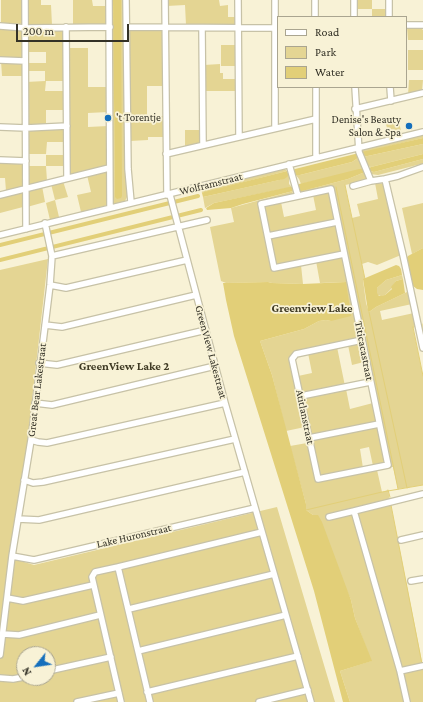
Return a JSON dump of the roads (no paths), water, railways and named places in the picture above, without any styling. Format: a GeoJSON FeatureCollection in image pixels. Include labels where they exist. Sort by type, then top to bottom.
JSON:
{"type":"FeatureCollection","features":[{"type":"Feature","properties":{"kind":"street"},"geometry":{"type":"LineString","coordinates":[[25,0],[26,229]]}},
{"type":"Feature","properties":{"kind":"street"},"geometry":{"type":"LineString","coordinates":[[109,0],[110,207]]}},
{"type":"Feature","properties":{"kind":"street"},"geometry":{"type":"LineString","coordinates":[[126,0],[128,169],[130,202]]}},
{"type":"Feature","properties":{"kind":"street","name":"GreenView Lakestraat"},"geometry":{"type":"LineString","coordinates":[[165,0],[166,154],[169,195],[206,330],[224,403],[312,702]]}},
{"type":"Feature","properties":{"kind":"street"},"geometry":{"type":"LineString","coordinates":[[238,0],[239,136]]}},
{"type":"Feature","properties":{"kind":"street"},"geometry":{"type":"LineString","coordinates":[[275,0],[276,128]]}},
{"type":"Feature","properties":{"kind":"street"},"geometry":{"type":"LineString","coordinates":[[315,16],[316,0]]}},
{"type":"Feature","properties":{"kind":"street"},"geometry":{"type":"LineString","coordinates":[[354,0],[354,16]]}},
{"type":"Feature","properties":{"kind":"street"},"geometry":{"type":"LineString","coordinates":[[389,0],[389,16]]}},
{"type":"Feature","properties":{"kind":"street"},"geometry":{"type":"LineString","coordinates":[[407,25],[423,25]]}},
{"type":"Feature","properties":{"kind":"street"},"geometry":{"type":"LineString","coordinates":[[0,26],[26,28],[110,27]]}},
{"type":"Feature","properties":{"kind":"street"},"geometry":{"type":"LineString","coordinates":[[66,27],[67,178]]}},
{"type":"Feature","properties":{"kind":"street"},"geometry":{"type":"LineString","coordinates":[[127,27],[276,28]]}},
{"type":"Feature","properties":{"kind":"street"},"geometry":{"type":"LineString","coordinates":[[202,28],[203,145]]}},
{"type":"Feature","properties":{"kind":"street"},"geometry":{"type":"LineString","coordinates":[[0,60],[26,61]]}},
{"type":"Feature","properties":{"kind":"street"},"geometry":{"type":"LineString","coordinates":[[316,88],[316,158]]}},
{"type":"Feature","properties":{"kind":"street"},"geometry":{"type":"LineString","coordinates":[[355,88],[358,150],[371,181]]}},
{"type":"Feature","properties":{"kind":"street"},"geometry":{"type":"LineString","coordinates":[[390,88],[391,101]]}},
{"type":"Feature","properties":{"kind":"street"},"geometry":{"type":"LineString","coordinates":[[355,109],[423,93]]}},
{"type":"Feature","properties":{"kind":"street"},"geometry":{"type":"LineString","coordinates":[[166,154],[316,119]]}},
{"type":"Feature","properties":{"kind":"street"},"geometry":{"type":"LineString","coordinates":[[0,127],[26,128],[67,126]]}},
{"type":"Feature","properties":{"kind":"street","name":"Wolframstraat"},"geometry":{"type":"LineString","coordinates":[[0,235],[46,225],[130,202],[169,195],[199,186],[290,167],[316,158],[358,150],[423,132]]}},
{"type":"Feature","properties":{"kind":"street"},"geometry":{"type":"LineString","coordinates":[[0,160],[26,161]]}},
{"type":"Feature","properties":{"kind":"street"},"geometry":{"type":"LineString","coordinates":[[290,167],[297,195],[261,204],[274,268],[344,254]]}},
{"type":"Feature","properties":{"kind":"street"},"geometry":{"type":"LineString","coordinates":[[353,186],[371,181],[385,180],[423,167]]}},
{"type":"Feature","properties":{"kind":"street"},"geometry":{"type":"LineString","coordinates":[[0,195],[109,168]]}},
{"type":"Feature","properties":{"kind":"street"},"geometry":{"type":"LineString","coordinates":[[385,180],[423,348]]}},
{"type":"Feature","properties":{"kind":"street","name":"Titicacastraat"},"geometry":{"type":"LineString","coordinates":[[297,195],[331,190],[388,466]]}},
{"type":"Feature","properties":{"kind":"street"},"geometry":{"type":"LineString","coordinates":[[52,253],[207,220]]}},
{"type":"Feature","properties":{"kind":"street"},"geometry":{"type":"LineString","coordinates":[[268,236],[337,222]]}},
{"type":"Feature","properties":{"kind":"street","name":"Great Bear Lakestraat"},"geometry":{"type":"LineString","coordinates":[[0,655],[12,556],[31,440],[39,363],[50,284],[52,253],[46,225]]}},
{"type":"Feature","properties":{"kind":"street"},"geometry":{"type":"LineString","coordinates":[[50,284],[66,288],[187,260]]}},
{"type":"Feature","properties":{"kind":"street"},"geometry":{"type":"LineString","coordinates":[[45,325],[62,327],[196,294]]}},
{"type":"Feature","properties":{"kind":"street"},"geometry":{"type":"LineString","coordinates":[[39,363],[57,365],[206,330]]}},
{"type":"Feature","properties":{"kind":"street","name":"Atitlanstraat"},"geometry":{"type":"LineString","coordinates":[[362,340],[296,354],[292,359],[318,478],[320,479],[388,466]]}},
{"type":"Feature","properties":{"kind":"street"},"geometry":{"type":"LineString","coordinates":[[35,402],[52,405],[215,366]]}},
{"type":"Feature","properties":{"kind":"street"},"geometry":{"type":"LineString","coordinates":[[301,396],[370,382]]}},
{"type":"Feature","properties":{"kind":"street"},"geometry":{"type":"LineString","coordinates":[[31,440],[47,443],[224,403]]}},
{"type":"Feature","properties":{"kind":"street"},"geometry":{"type":"LineString","coordinates":[[309,438],[379,424]]}},
{"type":"Feature","properties":{"kind":"street"},"geometry":{"type":"LineString","coordinates":[[24,480],[33,483],[43,482],[235,439]]}},
{"type":"Feature","properties":{"kind":"street"},"geometry":{"type":"LineString","coordinates":[[18,519],[39,520],[245,472]]}},
{"type":"Feature","properties":{"kind":"street"},"geometry":{"type":"LineString","coordinates":[[329,517],[423,494]]}},
{"type":"Feature","properties":{"kind":"street","name":"Lake Huronstraat"},"geometry":{"type":"LineString","coordinates":[[12,556],[34,560],[255,508]]}},
{"type":"Feature","properties":{"kind":"street"},"geometry":{"type":"LineString","coordinates":[[354,511],[400,671],[407,702]]}},
{"type":"Feature","properties":{"kind":"street"},"geometry":{"type":"LineString","coordinates":[[121,702],[93,585],[92,577],[95,572],[262,532]]}},
{"type":"Feature","properties":{"kind":"street"},"geometry":{"type":"LineString","coordinates":[[401,540],[423,535]]}},
{"type":"Feature","properties":{"kind":"street"},"geometry":{"type":"LineString","coordinates":[[118,567],[150,702]]}},
{"type":"Feature","properties":{"kind":"street"},"geometry":{"type":"LineString","coordinates":[[129,609],[274,574]]}},
{"type":"Feature","properties":{"kind":"street"},"geometry":{"type":"LineString","coordinates":[[411,581],[423,579]]}},
{"type":"Feature","properties":{"kind":"street"},"geometry":{"type":"LineString","coordinates":[[7,598],[23,601],[93,585]]}},
{"type":"Feature","properties":{"kind":"street"},"geometry":{"type":"LineString","coordinates":[[3,634],[19,635],[100,615]]}},
{"type":"Feature","properties":{"kind":"street"},"geometry":{"type":"LineString","coordinates":[[138,651],[286,615]]}},
{"type":"Feature","properties":{"kind":"street"},"geometry":{"type":"LineString","coordinates":[[147,692],[298,656]]}},
{"type":"Feature","properties":{"kind":"street"},"geometry":{"type":"LineString","coordinates":[[56,669],[111,657]]}},
{"type":"Feature","properties":{"kind":"street"},"geometry":{"type":"LineString","coordinates":[[400,671],[422,666]]}},
{"type":"Feature","properties":{"kind":"street"},"geometry":{"type":"LineString","coordinates":[[0,678],[16,678]]}},
{"type":"Feature","properties":{"kind":"street"},"geometry":{"type":"LineString","coordinates":[[258,702],[308,690]]}},
{"type":"Feature","properties":{"kind":"street"},"geometry":{"type":"LineString","coordinates":[[77,702],[119,693]]}},
{"type":"Feature","properties":{"kind":"water"},"geometry":{"type":"Polygon","coordinates":[[[113,0],[121,0],[122,196],[121,198],[117,199],[115,197],[113,0]]]}},
{"type":"Feature","properties":{"kind":"water"},"geometry":{"type":"Polygon","coordinates":[[[423,138],[423,144],[363,157],[362,152],[423,138]]]}},
{"type":"Feature","properties":{"kind":"water"},"geometry":{"type":"Polygon","coordinates":[[[357,154],[358,158],[352,162],[300,175],[296,175],[293,170],[295,169],[357,154]]]}},
{"type":"Feature","properties":{"kind":"water"},"geometry":{"type":"Polygon","coordinates":[[[423,154],[423,159],[374,172],[370,171],[369,168],[371,167],[423,154]]]}},
{"type":"Feature","properties":{"kind":"water"},"geometry":{"type":"Polygon","coordinates":[[[364,169],[365,172],[348,179],[301,191],[298,190],[297,185],[299,184],[364,169]]]}},
{"type":"Feature","properties":{"kind":"water"},"geometry":{"type":"Polygon","coordinates":[[[287,171],[289,176],[284,179],[203,197],[202,193],[204,192],[287,171]]]}},
{"type":"Feature","properties":{"kind":"water"},"geometry":{"type":"Polygon","coordinates":[[[292,187],[293,191],[231,208],[207,210],[206,208],[214,203],[292,187]]]}},
{"type":"Feature","properties":{"kind":"water"},"geometry":{"type":"Polygon","coordinates":[[[423,248],[423,290],[417,289],[413,286],[406,259],[408,256],[423,248]]]}},
{"type":"Feature","properties":{"kind":"water"},"geometry":{"type":"Polygon","coordinates":[[[396,265],[401,269],[402,275],[386,280],[377,288],[377,293],[379,296],[385,295],[392,289],[391,287],[396,281],[403,279],[405,293],[369,312],[363,279],[396,265]]]}},
{"type":"Feature","properties":{"kind":"water"},"geometry":{"type":"Polygon","coordinates":[[[268,282],[303,284],[346,282],[351,316],[331,321],[319,321],[304,329],[260,341],[272,375],[306,504],[306,510],[313,515],[318,515],[322,522],[351,600],[355,618],[372,661],[340,671],[350,702],[343,702],[314,591],[234,336],[223,283],[268,282]]]}},
{"type":"Feature","properties":{"kind":"waterway"},"geometry":{"type":"LineString","coordinates":[[345,185],[365,279]]}},
{"type":"Feature","properties":{"kind":"waterway"},"geometry":{"type":"LineString","coordinates":[[336,187],[398,489]]}},
{"type":"Feature","properties":{"kind":"waterway"},"geometry":{"type":"LineString","coordinates":[[0,245],[198,196]]}},
{"type":"Feature","properties":{"kind":"waterway"},"geometry":{"type":"LineString","coordinates":[[0,260],[201,210]]}},
{"type":"Feature","properties":{"kind":"waterway"},"geometry":{"type":"LineString","coordinates":[[369,312],[407,488]]}},
{"type":"Feature","properties":{"kind":"waterway"},"geometry":{"type":"LineString","coordinates":[[423,324],[423,329]]}},
{"type":"Feature","properties":{"kind":"waterway"},"geometry":{"type":"LineString","coordinates":[[413,327],[423,376]]}},
{"type":"Feature","properties":{"kind":"waterway"},"geometry":{"type":"LineString","coordinates":[[306,510],[382,492],[423,485]]}},
{"type":"Feature","properties":{"kind":"waterway"},"geometry":{"type":"LineString","coordinates":[[388,490],[390,497]]}},
{"type":"Feature","properties":{"kind":"waterway"},"geometry":{"type":"LineString","coordinates":[[391,505],[422,664]]}},
{"type":"Feature","properties":{"kind":"place","name":"'t Torentje"},"geometry":{"type":"Point","coordinates":[108,118]}},
{"type":"Feature","properties":{"kind":"place","name":"Denise's Beauty Salon & Spa"},"geometry":{"type":"Point","coordinates":[409,126]}},
{"type":"Feature","properties":{"kind":"district","name":"Greenview Lake"},"geometry":{"type":"Point","coordinates":[312,308]}},
{"type":"Feature","properties":{"kind":"district","name":"GreenView Lake 2"},"geometry":{"type":"Point","coordinates":[124,366]}}]}
